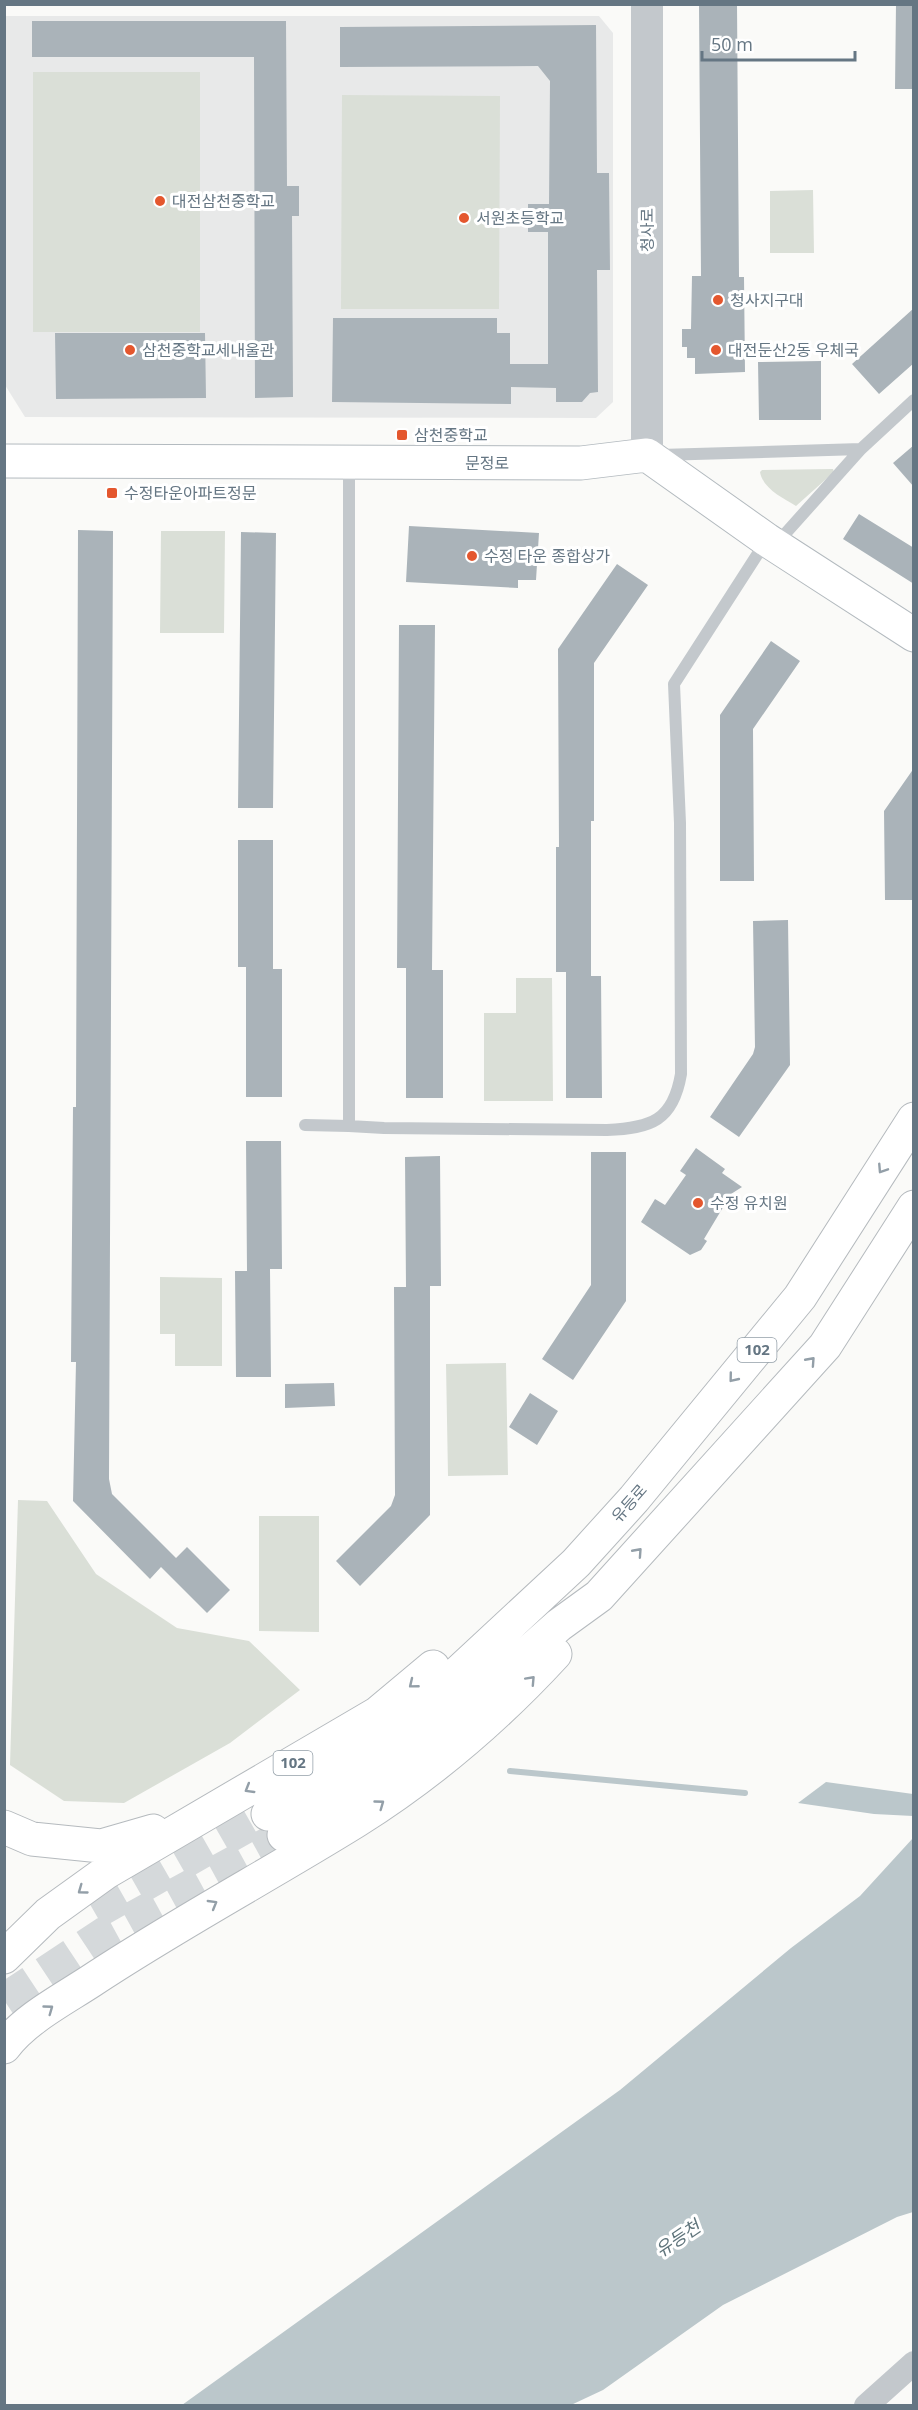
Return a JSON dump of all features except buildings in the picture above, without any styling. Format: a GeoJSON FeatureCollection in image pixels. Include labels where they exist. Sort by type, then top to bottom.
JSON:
{"type":"FeatureCollection","features":[{"type":"Feature","properties":{"kind":"main road","name":"문정로"},"geometry":{"type":"LineString","coordinates":[[4,461],[581,463],[647,455]]}},
{"type":"Feature","properties":{"kind":"main road"},"geometry":{"type":"LineString","coordinates":[[647,455],[771,542],[914,635]]}},
{"type":"Feature","properties":{"kind":"main road","name":"유등로"},"geometry":{"type":"LineString","coordinates":[[914,1119],[800,1297],[634,1498],[576,1563],[393,1733],[276,1824],[422,1748],[559,1625],[599,1596],[825,1346],[914,1207]]}},
{"type":"Feature","properties":{"kind":"main road","name":"102"},"geometry":{"type":"LineString","coordinates":[[4,1957],[48,1914],[105,1873],[378,1713],[469,1638],[535,1579],[576,1563]]}},
{"type":"Feature","properties":{"kind":"main road"},"geometry":{"type":"LineString","coordinates":[[4,2047],[12,2037],[52,2006],[102,1973],[184,1921],[358,1820],[441,1760],[531,1680],[577,1631],[599,1596]]}},
{"type":"Feature","properties":{"kind":"main road"},"geometry":{"type":"LineString","coordinates":[[4,1827],[32,1839],[100,1845],[151,1832],[217,1808]]}},
{"type":"Feature","properties":{"kind":"street","name":"청사로"},"geometry":{"type":"LineString","coordinates":[[647,4],[647,455]]}},
{"type":"Feature","properties":{"kind":"street"},"geometry":{"type":"LineString","coordinates":[[866,2406],[914,2363]]}},
{"type":"Feature","properties":{"kind":"street"},"geometry":{"type":"LineString","coordinates":[[886,2406],[914,2382]]}},
{"type":"Feature","properties":{"kind":"lane"},"geometry":{"type":"LineString","coordinates":[[305,1125],[384,1128],[629,1129],[661,1118],[671,1107],[678,1094],[681,1074],[680,823],[674,684],[771,542],[861,449],[914,400]]}},
{"type":"Feature","properties":{"kind":"lane"},"geometry":{"type":"LineString","coordinates":[[647,455],[861,449]]}},
{"type":"Feature","properties":{"kind":"lane"},"geometry":{"type":"LineString","coordinates":[[349,462],[349,1126]]}},
{"type":"Feature","properties":{"kind":"shaded area"},"geometry":{"type":"Polygon","coordinates":[[[5,16],[599,16],[613,33],[613,402],[596,418],[25,417],[5,385],[5,16]]]}},
{"type":"Feature","properties":{"kind":"shaded area"},"geometry":{"type":"Polygon","coordinates":[[[33,72],[200,72],[200,332],[33,332],[33,72]]]}},
{"type":"Feature","properties":{"kind":"shaded area"},"geometry":{"type":"Polygon","coordinates":[[[342,95],[500,96],[499,309],[341,309],[342,95]]]}},
{"type":"Feature","properties":{"kind":"shaded area"},"geometry":{"type":"Polygon","coordinates":[[[813,190],[814,253],[770,253],[770,191],[813,190]]]}},
{"type":"Feature","properties":{"kind":"shaded area"},"geometry":{"type":"Polygon","coordinates":[[[833,469],[834,472],[796,506],[769,488],[760,472],[762,470],[833,469]]]}},
{"type":"Feature","properties":{"kind":"shaded area"},"geometry":{"type":"Polygon","coordinates":[[[161,531],[225,531],[224,633],[160,633],[161,531]]]}},
{"type":"Feature","properties":{"kind":"shaded area"},"geometry":{"type":"Polygon","coordinates":[[[516,978],[552,978],[553,1101],[484,1101],[484,1013],[516,1013],[516,978]]]}},
{"type":"Feature","properties":{"kind":"shaded area"},"geometry":{"type":"Polygon","coordinates":[[[160,1277],[222,1278],[222,1366],[175,1366],[175,1334],[160,1334],[160,1277]]]}},
{"type":"Feature","properties":{"kind":"shaded area"},"geometry":{"type":"Polygon","coordinates":[[[506,1363],[508,1475],[448,1476],[446,1364],[506,1363]]]}},
{"type":"Feature","properties":{"kind":"shaded area"},"geometry":{"type":"Polygon","coordinates":[[[18,1500],[47,1501],[96,1574],[177,1628],[249,1641],[300,1690],[230,1743],[124,1803],[64,1801],[10,1765],[18,1500]]]}},
{"type":"Feature","properties":{"kind":"shaded area"},"geometry":{"type":"Polygon","coordinates":[[[259,1516],[319,1516],[319,1632],[259,1631],[259,1516]]]}},
{"type":"Feature","properties":{"kind":"water"},"geometry":{"type":"Polygon","coordinates":[[[826,1782],[913,1794],[913,1816],[874,1814],[798,1803],[826,1782]]]}},
{"type":"Feature","properties":{"kind":"water","name":"유등천"},"geometry":{"type":"Polygon","coordinates":[[[913,1838],[913,2212],[897,2217],[723,2305],[603,2390],[571,2405],[182,2405],[620,2090],[791,1948],[860,1896],[913,1838]]]}},
{"type":"Feature","properties":{"kind":"waterway"},"geometry":{"type":"LineString","coordinates":[[510,1771],[745,1793]]}},
{"type":"Feature","properties":{"kind":"tunnel"},"geometry":{"type":"LineString","coordinates":[[95,1913],[268,1814]]}},
{"type":"Feature","properties":{"kind":"tunnel"},"geometry":{"type":"LineString","coordinates":[[4,2000],[105,1933],[284,1835]]}},
{"type":"Feature","properties":{"kind":"place","name":"대전삼천중학교"},"geometry":{"type":"Point","coordinates":[160,201]}},
{"type":"Feature","properties":{"kind":"place","name":"서원초등학교"},"geometry":{"type":"Point","coordinates":[464,218]}},
{"type":"Feature","properties":{"kind":"place","name":"청사지구대"},"geometry":{"type":"Point","coordinates":[718,300]}},
{"type":"Feature","properties":{"kind":"place","name":"삼천중학교세내울관"},"geometry":{"type":"Point","coordinates":[130,350]}},
{"type":"Feature","properties":{"kind":"place","name":"대전둔산2동 우체국"},"geometry":{"type":"Point","coordinates":[716,350]}},
{"type":"Feature","properties":{"kind":"place","name":"삼천중학교"},"geometry":{"type":"Point","coordinates":[402,435]}},
{"type":"Feature","properties":{"kind":"place","name":"수정타운아파트정문"},"geometry":{"type":"Point","coordinates":[112,493]}},
{"type":"Feature","properties":{"kind":"place","name":"수정 타운 종합상가"},"geometry":{"type":"Point","coordinates":[472,556]}},
{"type":"Feature","properties":{"kind":"place","name":"수정 유치원"},"geometry":{"type":"Point","coordinates":[698,1203]}}]}
